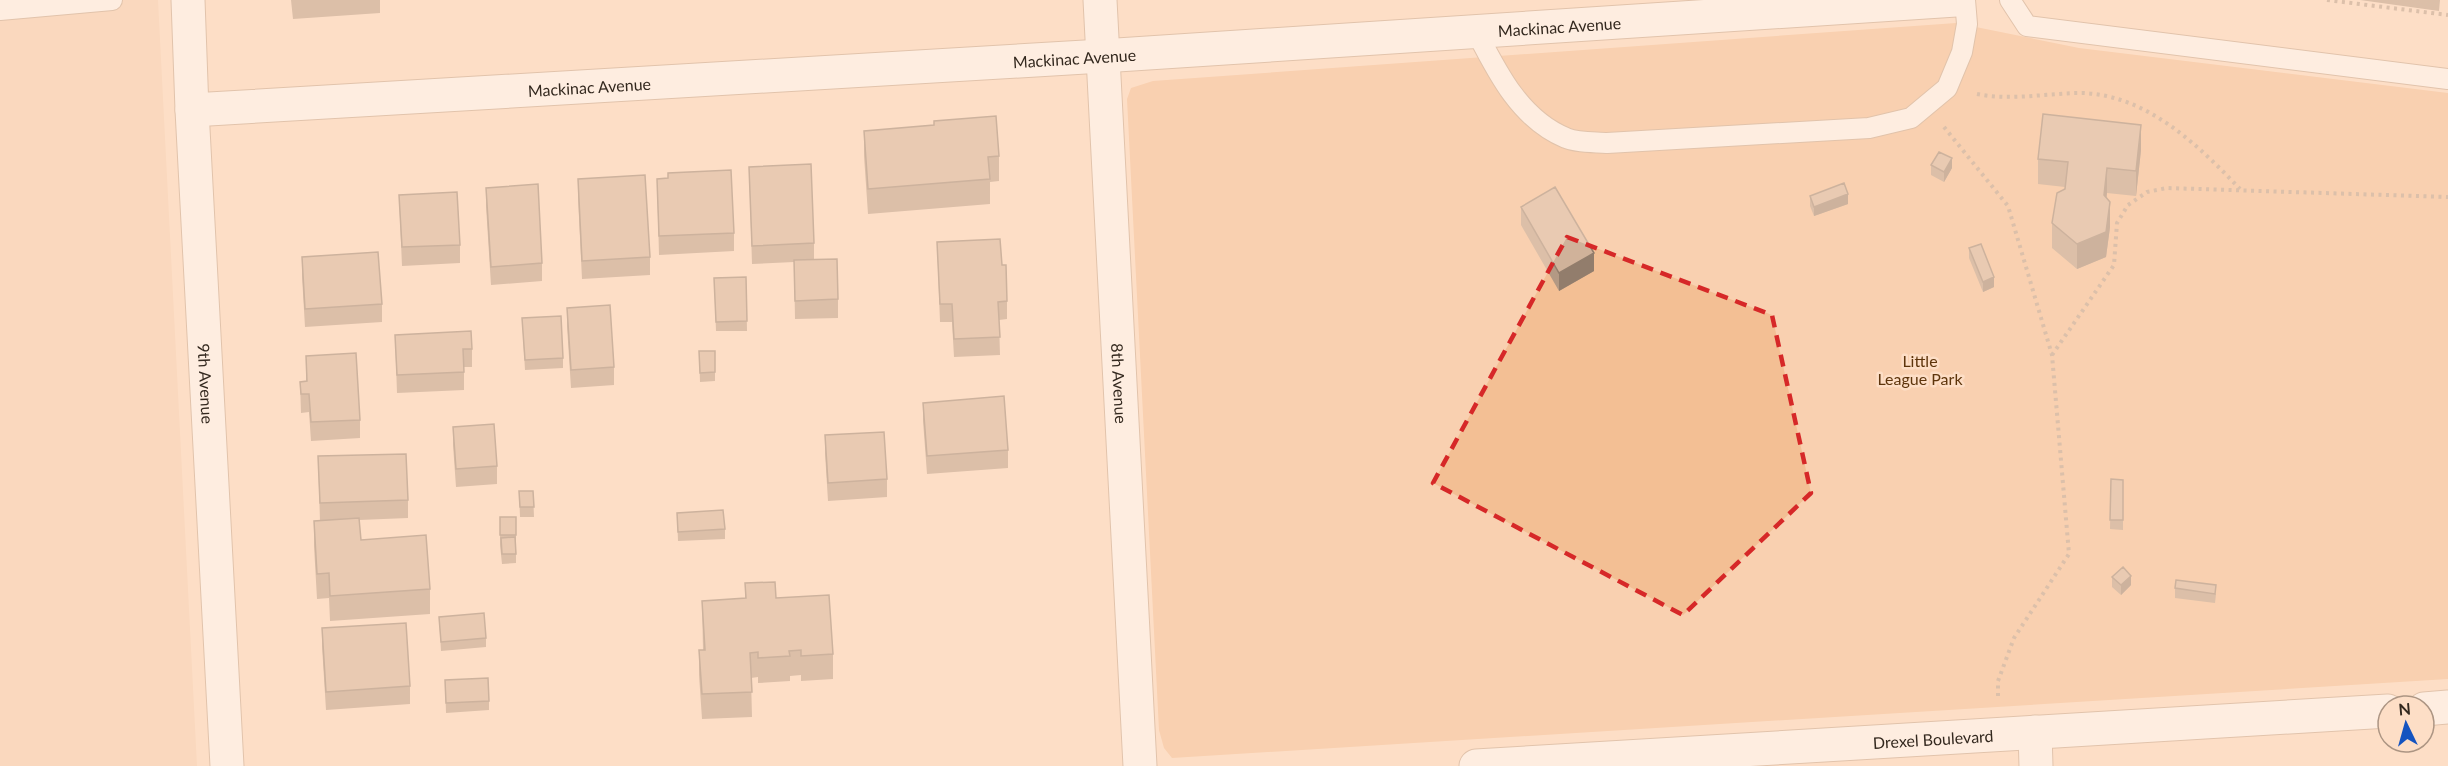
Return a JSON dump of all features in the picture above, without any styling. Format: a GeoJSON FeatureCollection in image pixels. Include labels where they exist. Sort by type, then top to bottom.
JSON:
{"type":"FeatureCollection","features":[{"type":"Feature","properties":{"kind":"street","name":"9th Avenue"},"geometry":{"type":"LineString","coordinates":[[188,0],[227,766]]}},
{"type":"Feature","properties":{"kind":"street","name":"8th Avenue"},"geometry":{"type":"LineString","coordinates":[[1100,0],[1140,766]]}},
{"type":"Feature","properties":{"kind":"street","name":"Mackinac Avenue"},"geometry":{"type":"LineString","coordinates":[[192,110],[1102,56],[1956,0]]}},
{"type":"Feature","properties":{"kind":"street","name":"Drexel Boulevard"},"geometry":{"type":"LineString","coordinates":[[1476,766],[2376,712]]}},
{"type":"Feature","properties":{"kind":"street"},"geometry":{"type":"LineString","coordinates":[[2035,732],[2036,766]]}},
{"type":"Feature","properties":{"kind":"lane"},"geometry":{"type":"LineString","coordinates":[[0,10],[112,0]]}},
{"type":"Feature","properties":{"kind":"lane"},"geometry":{"type":"LineString","coordinates":[[1476,31],[1499,75],[1517,100],[1537,121],[1568,139],[1607,143],[1869,128],[1911,118],[1947,87],[1962,52],[1967,24],[1965,0]]}},
{"type":"Feature","properties":{"kind":"lane"},"geometry":{"type":"LineString","coordinates":[[2010,0],[2027,26],[2448,79]]}},
{"type":"Feature","properties":{"kind":"path"},"geometry":{"type":"LineString","coordinates":[[2327,0],[2448,15]]}},
{"type":"Feature","properties":{"kind":"path"},"geometry":{"type":"LineString","coordinates":[[1947,87],[1996,98],[2084,93],[2128,102],[2164,120],[2240,190]]}},
{"type":"Feature","properties":{"kind":"path"},"geometry":{"type":"LineString","coordinates":[[1926,105],[2008,206],[2052,355],[2069,554],[2014,638],[1998,681],[1998,734]]}},
{"type":"Feature","properties":{"kind":"path"},"geometry":{"type":"LineString","coordinates":[[2052,355],[2114,266],[2117,223],[2128,205],[2147,192],[2167,188],[2448,197]]}},
{"type":"Feature","properties":{"kind":"highlighted area"},"geometry":{"type":"Polygon","coordinates":[[[1567,237],[1772,315],[1811,493],[1683,615],[1433,483],[1567,237]]]}},
{"type":"Feature","properties":{"kind":"shaded area"},"geometry":{"type":"Polygon","coordinates":[[[0,0],[158,0],[197,766],[0,766],[0,0]]]}},
{"type":"Feature","properties":{"kind":"green space","name":"Little League Park"},"geometry":{"type":"Polygon","coordinates":[[[1956,23],[2079,48],[2448,93],[2448,679],[1172,758],[1164,748],[1159,730],[1127,99],[1131,88],[1153,81],[1956,23]]]}},
{"type":"Feature","properties":{"kind":"building"},"geometry":{"type":"Polygon","coordinates":[[[2043,114],[2141,125],[2136,171],[2107,168],[2104,195],[2110,202],[2106,232],[2077,244],[2052,223],[2057,193],[2065,189],[2068,162],[2038,159],[2043,114]]]}},
{"type":"Feature","properties":{"kind":"building"},"geometry":{"type":"Polygon","coordinates":[[[996,116],[999,156],[988,157],[990,179],[868,189],[864,131],[934,125],[934,121],[996,116]]]}},
{"type":"Feature","properties":{"kind":"building"},"geometry":{"type":"Polygon","coordinates":[[[1939,152],[1952,158],[1944,172],[1931,165],[1939,152]]]}},
{"type":"Feature","properties":{"kind":"building"},"geometry":{"type":"Polygon","coordinates":[[[811,164],[814,243],[752,246],[749,167],[811,164]]]}},
{"type":"Feature","properties":{"kind":"building"},"geometry":{"type":"Polygon","coordinates":[[[731,170],[734,233],[659,236],[657,179],[668,178],[668,173],[731,170]]]}},
{"type":"Feature","properties":{"kind":"building"},"geometry":{"type":"Polygon","coordinates":[[[645,175],[650,257],[582,261],[578,179],[645,175]]]}},
{"type":"Feature","properties":{"kind":"building"},"geometry":{"type":"Polygon","coordinates":[[[1844,183],[1848,194],[1814,207],[1810,196],[1844,183]]]}},
{"type":"Feature","properties":{"kind":"building"},"geometry":{"type":"Polygon","coordinates":[[[538,184],[542,263],[491,267],[486,188],[538,184]]]}},
{"type":"Feature","properties":{"kind":"building"},"geometry":{"type":"Polygon","coordinates":[[[1555,187],[1594,253],[1559,273],[1521,207],[1555,187]]]}},
{"type":"Feature","properties":{"kind":"building"},"geometry":{"type":"Polygon","coordinates":[[[457,192],[460,245],[402,247],[399,195],[457,192]]]}},
{"type":"Feature","properties":{"kind":"building"},"geometry":{"type":"Polygon","coordinates":[[[1000,239],[1002,265],[1006,265],[1007,301],[998,302],[1000,337],[954,339],[952,304],[940,304],[937,242],[1000,239]]]}},
{"type":"Feature","properties":{"kind":"building"},"geometry":{"type":"Polygon","coordinates":[[[1981,244],[1994,277],[1983,282],[1969,248],[1981,244]]]}},
{"type":"Feature","properties":{"kind":"building"},"geometry":{"type":"Polygon","coordinates":[[[378,252],[382,304],[305,309],[302,257],[378,252]]]}},
{"type":"Feature","properties":{"kind":"building"},"geometry":{"type":"Polygon","coordinates":[[[837,259],[838,299],[795,301],[794,260],[837,259]]]}},
{"type":"Feature","properties":{"kind":"building"},"geometry":{"type":"Polygon","coordinates":[[[746,277],[747,321],[716,322],[714,278],[746,277]]]}},
{"type":"Feature","properties":{"kind":"building"},"geometry":{"type":"Polygon","coordinates":[[[610,305],[614,367],[571,370],[567,308],[610,305]]]}},
{"type":"Feature","properties":{"kind":"building"},"geometry":{"type":"Polygon","coordinates":[[[561,316],[563,358],[525,360],[522,318],[561,316]]]}},
{"type":"Feature","properties":{"kind":"building"},"geometry":{"type":"Polygon","coordinates":[[[471,331],[472,349],[463,349],[464,372],[397,375],[395,335],[471,331]]]}},
{"type":"Feature","properties":{"kind":"building"},"geometry":{"type":"Polygon","coordinates":[[[699,351],[715,351],[715,372],[700,373],[699,351]]]}},
{"type":"Feature","properties":{"kind":"building"},"geometry":{"type":"Polygon","coordinates":[[[356,353],[360,420],[311,422],[309,394],[301,394],[300,382],[307,381],[306,356],[356,353]]]}},
{"type":"Feature","properties":{"kind":"building"},"geometry":{"type":"Polygon","coordinates":[[[1004,396],[1008,450],[927,456],[923,403],[1004,396]]]}},
{"type":"Feature","properties":{"kind":"building"},"geometry":{"type":"Polygon","coordinates":[[[494,424],[497,466],[456,469],[453,427],[494,424]]]}},
{"type":"Feature","properties":{"kind":"building"},"geometry":{"type":"Polygon","coordinates":[[[884,432],[887,479],[828,483],[825,435],[884,432]]]}},
{"type":"Feature","properties":{"kind":"building"},"geometry":{"type":"Polygon","coordinates":[[[406,454],[408,500],[320,503],[318,456],[406,454]]]}},
{"type":"Feature","properties":{"kind":"building"},"geometry":{"type":"Polygon","coordinates":[[[2111,479],[2123,480],[2123,520],[2110,520],[2111,479]]]}},
{"type":"Feature","properties":{"kind":"building"},"geometry":{"type":"Polygon","coordinates":[[[519,491],[533,491],[534,507],[520,507],[519,491]]]}},
{"type":"Feature","properties":{"kind":"building"},"geometry":{"type":"Polygon","coordinates":[[[723,510],[725,529],[678,532],[677,513],[723,510]]]}},
{"type":"Feature","properties":{"kind":"building"},"geometry":{"type":"Polygon","coordinates":[[[500,517],[516,517],[516,535],[500,535],[500,517]]]}},
{"type":"Feature","properties":{"kind":"building"},"geometry":{"type":"Polygon","coordinates":[[[359,518],[361,540],[426,535],[430,589],[330,596],[329,573],[317,574],[314,521],[359,518]]]}},
{"type":"Feature","properties":{"kind":"building"},"geometry":{"type":"Polygon","coordinates":[[[515,537],[516,554],[502,554],[501,538],[515,537]]]}},
{"type":"Feature","properties":{"kind":"building"},"geometry":{"type":"Polygon","coordinates":[[[2123,567],[2131,576],[2121,585],[2112,577],[2123,567]]]}},
{"type":"Feature","properties":{"kind":"building"},"geometry":{"type":"Polygon","coordinates":[[[2176,580],[2216,585],[2215,594],[2175,588],[2176,580]]]}},
{"type":"Feature","properties":{"kind":"building"},"geometry":{"type":"Polygon","coordinates":[[[775,582],[776,598],[829,595],[833,654],[801,656],[801,650],[789,651],[790,656],[758,658],[758,652],[750,653],[752,692],[702,694],[699,650],[705,650],[702,601],[746,598],[745,583],[775,582]]]}},
{"type":"Feature","properties":{"kind":"building"},"geometry":{"type":"Polygon","coordinates":[[[484,613],[486,638],[441,642],[439,617],[484,613]]]}},
{"type":"Feature","properties":{"kind":"building"},"geometry":{"type":"Polygon","coordinates":[[[406,623],[410,686],[326,692],[322,628],[406,623]]]}},
{"type":"Feature","properties":{"kind":"building"},"geometry":{"type":"Polygon","coordinates":[[[488,678],[489,701],[446,703],[445,680],[488,678]]]}}]}
